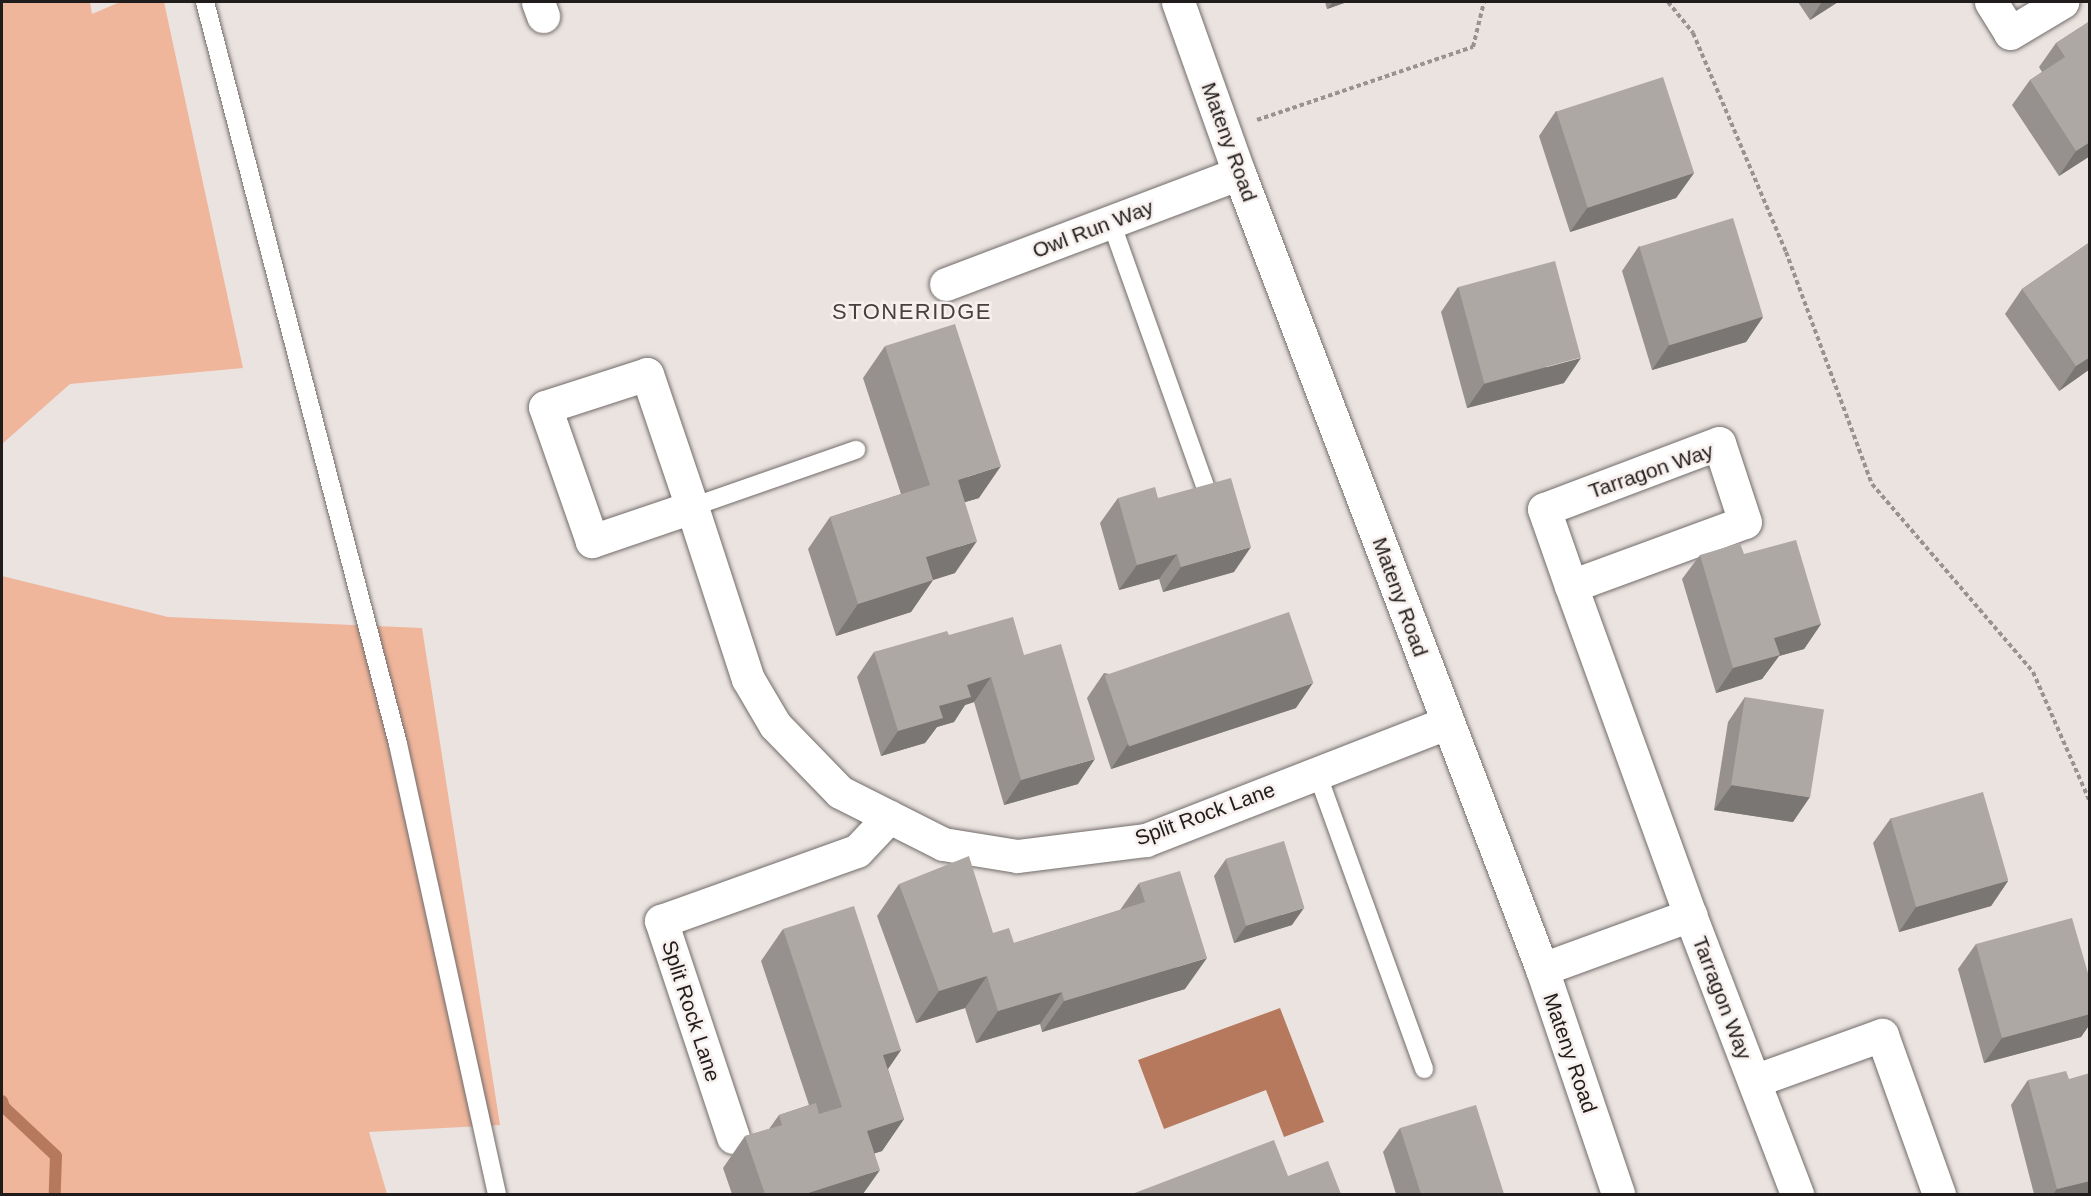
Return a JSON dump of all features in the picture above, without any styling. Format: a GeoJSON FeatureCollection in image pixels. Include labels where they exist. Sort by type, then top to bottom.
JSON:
{"type":"FeatureCollection","features":[{"type":"Feature","properties":{"kind":"street","name":"Mateny Road"},"geometry":{"type":"LineString","coordinates":[[1178,2],[1239,173],[1446,723],[1542,969],[1618,1194]]}},
{"type":"Feature","properties":{"kind":"street"},"geometry":{"type":"LineString","coordinates":[[1991,2],[2010,33],[2062,2]]}},
{"type":"Feature","properties":{"kind":"street","name":"Owl Run Way"},"geometry":{"type":"LineString","coordinates":[[946,284],[1239,173]]}},
{"type":"Feature","properties":{"kind":"street","name":"Split Rock Lane"},"geometry":{"type":"LineString","coordinates":[[692,507],[592,541],[545,407],[647,374],[692,507],[748,679],[775,725],[840,792],[943,844],[1017,856],[1146,840],[1446,723]]}},
{"type":"Feature","properties":{"kind":"street","name":"Tarragon Way"},"geometry":{"type":"LineString","coordinates":[[1571,586],[1745,522],[1719,443],[1544,509],[1571,586],[1690,915],[1797,1194]]}},
{"type":"Feature","properties":{"kind":"street","name":"Split Rock Lane"},"geometry":{"type":"LineString","coordinates":[[733,1137],[661,921],[857,851],[888,817]]}},
{"type":"Feature","properties":{"kind":"street","name":"Tarragon Way"},"geometry":{"type":"LineString","coordinates":[[1542,969],[1690,915]]}},
{"type":"Feature","properties":{"kind":"street","name":"Tarragon Way"},"geometry":{"type":"LineString","coordinates":[[1754,1082],[1882,1035],[1939,1194]]}},
{"type":"Feature","properties":{"kind":"lane"},"geometry":{"type":"LineString","coordinates":[[206,2],[398,744],[497,1194]]}},
{"type":"Feature","properties":{"kind":"lane"},"geometry":{"type":"LineString","coordinates":[[1111,222],[1206,489]]}},
{"type":"Feature","properties":{"kind":"lane"},"geometry":{"type":"LineString","coordinates":[[692,507],[856,450]]}},
{"type":"Feature","properties":{"kind":"lane"},"geometry":{"type":"LineString","coordinates":[[1317,773],[1424,1069]]}},
{"type":"Feature","properties":{"kind":"path"},"geometry":{"type":"LineString","coordinates":[[1225,131],[1473,47],[1484,2]]}},
{"type":"Feature","properties":{"kind":"path"},"geometry":{"type":"LineString","coordinates":[[1668,2],[1693,33],[1786,252],[1872,484],[2033,672],[2090,802]]}},
{"type":"Feature","properties":{"kind":"shaded area"},"geometry":{"type":"Polygon","coordinates":[[[2,2],[90,2],[92,14],[120,2],[164,2],[243,368],[70,384],[2,444],[2,2]]]}},
{"type":"Feature","properties":{"kind":"shaded area"},"geometry":{"type":"Polygon","coordinates":[[[2,576],[168,617],[422,628],[500,1125],[369,1132],[387,1194],[2,1194],[2,576]]]}},
{"type":"Feature","properties":{"kind":"shaded area"},"geometry":{"type":"Polygon","coordinates":[[[1280,1008],[1324,1122],[1284,1137],[1266,1090],[1164,1129],[1138,1060],[1280,1008]]]}},
{"type":"Feature","properties":{"kind":"building"},"geometry":{"type":"Polygon","coordinates":[[[2090,21],[2090,142],[2076,151],[2030,80],[2065,57],[2056,43],[2090,21]]]}},
{"type":"Feature","properties":{"kind":"building"},"geometry":{"type":"Polygon","coordinates":[[[1663,77],[1694,173],[1588,208],[1556,112],[1663,77]]]}},
{"type":"Feature","properties":{"kind":"building"},"geometry":{"type":"Polygon","coordinates":[[[1733,218],[1763,316],[1669,345],[1639,247],[1733,218]]]}},
{"type":"Feature","properties":{"kind":"building"},"geometry":{"type":"Polygon","coordinates":[[[2090,242],[2090,357],[2076,366],[2022,289],[2090,242]]]}},
{"type":"Feature","properties":{"kind":"building"},"geometry":{"type":"Polygon","coordinates":[[[1555,261],[1581,358],[1484,383],[1458,287],[1555,261]]]}},
{"type":"Feature","properties":{"kind":"building"},"geometry":{"type":"Polygon","coordinates":[[[955,324],[1001,466],[958,480],[977,541],[926,557],[933,580],[858,604],[830,517],[930,485],[885,346],[955,324]]]}},
{"type":"Feature","properties":{"kind":"building"},"geometry":{"type":"Polygon","coordinates":[[[1231,478],[1251,547],[1181,567],[1177,554],[1137,565],[1118,498],[1155,487],[1158,498],[1231,478]]]}},
{"type":"Feature","properties":{"kind":"building"},"geometry":{"type":"Polygon","coordinates":[[[1796,540],[1821,624],[1774,638],[1780,655],[1733,668],[1700,555],[1740,543],[1744,554],[1796,540]]]}},
{"type":"Feature","properties":{"kind":"building"},"geometry":{"type":"Polygon","coordinates":[[[1289,612],[1313,683],[1129,746],[1105,675],[1289,612]]]}},
{"type":"Feature","properties":{"kind":"building"},"geometry":{"type":"Polygon","coordinates":[[[1013,617],[1024,655],[1061,644],[1095,759],[1021,780],[991,677],[967,685],[971,697],[939,706],[943,718],[898,731],[874,652],[947,631],[949,635],[1013,617]]]}},
{"type":"Feature","properties":{"kind":"building"},"geometry":{"type":"Polygon","coordinates":[[[1745,697],[1824,710],[1810,797],[1731,785],[1745,697]]]}},
{"type":"Feature","properties":{"kind":"building"},"geometry":{"type":"Polygon","coordinates":[[[1983,792],[2008,880],[1916,907],[1891,818],[1983,792]]]}},
{"type":"Feature","properties":{"kind":"building"},"geometry":{"type":"Polygon","coordinates":[[[1284,841],[1304,908],[1246,926],[1226,859],[1284,841]]]}},
{"type":"Feature","properties":{"kind":"building"},"geometry":{"type":"Polygon","coordinates":[[[969,856],[993,933],[1009,928],[1014,943],[1145,902],[1139,883],[1180,871],[1207,958],[1064,1001],[1062,992],[998,1011],[987,976],[939,991],[899,884],[969,856]]]}},
{"type":"Feature","properties":{"kind":"building"},"geometry":{"type":"Polygon","coordinates":[[[854,906],[901,1050],[883,1055],[904,1119],[867,1131],[880,1170],[805,1194],[765,1194],[745,1136],[782,1125],[779,1115],[816,1103],[819,1114],[842,1107],[783,929],[854,906]]]}},
{"type":"Feature","properties":{"kind":"building"},"geometry":{"type":"Polygon","coordinates":[[[2072,918],[2090,980],[2090,1014],[2002,1038],[1976,944],[2072,918]]]}},
{"type":"Feature","properties":{"kind":"building"},"geometry":{"type":"Polygon","coordinates":[[[2066,1071],[2069,1079],[2090,1073],[2090,1181],[2057,1189],[2028,1080],[2066,1071]]]}},
{"type":"Feature","properties":{"kind":"building"},"geometry":{"type":"Polygon","coordinates":[[[1476,1105],[1504,1194],[1421,1194],[1400,1128],[1476,1105]]]}},
{"type":"Feature","properties":{"kind":"building"},"geometry":{"type":"Polygon","coordinates":[[[1274,1140],[1288,1176],[1328,1161],[1341,1194],[1132,1194],[1274,1140]]]}},
{"type":"Feature","properties":{"kind":"waterway"},"geometry":{"type":"LineString","coordinates":[[2,1101],[4,1107],[56,1156],[55,1194]]}},
{"type":"Feature","properties":{"kind":"district","name":"STONERIDGE"},"geometry":{"type":"Point","coordinates":[912,312]}}]}
